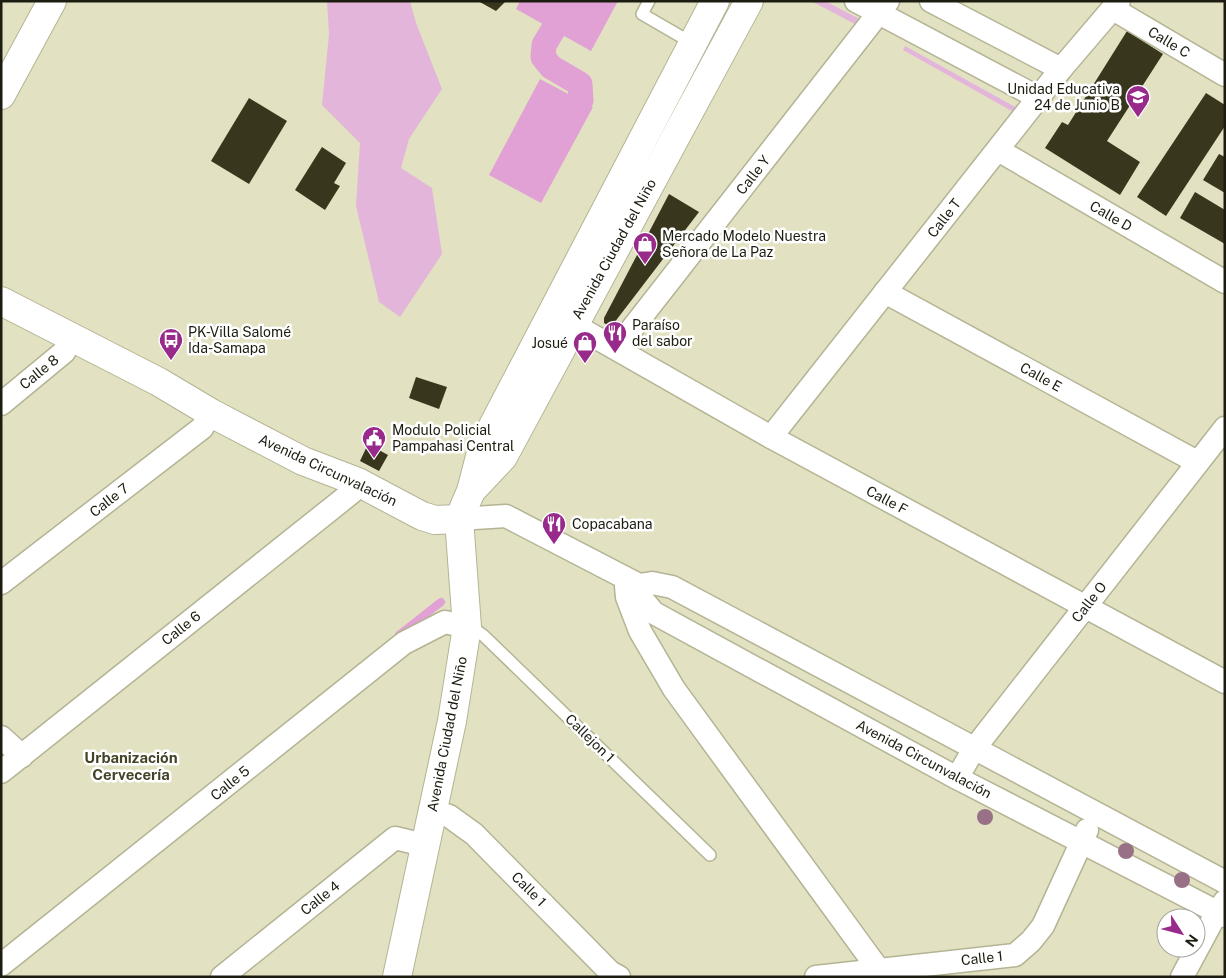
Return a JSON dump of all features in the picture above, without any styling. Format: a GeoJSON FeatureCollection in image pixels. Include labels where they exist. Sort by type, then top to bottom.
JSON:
{"type":"FeatureCollection","features":[{"type":"Feature","properties":{"kind":"main road"},"geometry":{"type":"LineString","coordinates":[[1,95],[52,1]]}},
{"type":"Feature","properties":{"kind":"main road","name":"Avenida Ciudad del Niño"},"geometry":{"type":"LineString","coordinates":[[397,977],[452,720],[467,627],[459,519],[471,491],[503,457],[562,318],[692,43],[715,1]]}},
{"type":"Feature","properties":{"kind":"main road","name":"Avenida Ciudad del Niño"},"geometry":{"type":"LineString","coordinates":[[562,318],[749,1]]}},
{"type":"Feature","properties":{"kind":"main road","name":"Avenida Circunvalación"},"geometry":{"type":"LineString","coordinates":[[1,301],[159,382],[211,413],[303,461],[358,482],[422,516],[435,520],[459,519]]}},
{"type":"Feature","properties":{"kind":"street"},"geometry":{"type":"LineString","coordinates":[[856,1],[883,8],[1039,98]]}},
{"type":"Feature","properties":{"kind":"street"},"geometry":{"type":"LineString","coordinates":[[931,1],[1061,70]]}},
{"type":"Feature","properties":{"kind":"street","name":"Calle T"},"geometry":{"type":"LineString","coordinates":[[771,437],[1061,70],[1116,5]]}},
{"type":"Feature","properties":{"kind":"street","name":"Calle C"},"geometry":{"type":"LineString","coordinates":[[1116,5],[1225,75]]}},
{"type":"Feature","properties":{"kind":"street","name":"Calle Y"},"geometry":{"type":"LineString","coordinates":[[617,348],[883,8]]}},
{"type":"Feature","properties":{"kind":"street","name":"Calle D"},"geometry":{"type":"LineString","coordinates":[[998,150],[1225,282]]}},
{"type":"Feature","properties":{"kind":"street","name":"Calle E"},"geometry":{"type":"LineString","coordinates":[[885,292],[1197,462]]}},
{"type":"Feature","properties":{"kind":"street","name":"Calle F"},"geometry":{"type":"LineString","coordinates":[[562,318],[771,437],[1225,682]]}},
{"type":"Feature","properties":{"kind":"street","name":"Calle 8"},"geometry":{"type":"LineString","coordinates":[[1,404],[64,352],[72,337]]}},
{"type":"Feature","properties":{"kind":"street","name":"Calle 7"},"geometry":{"type":"LineString","coordinates":[[1,583],[202,428],[211,413]]}},
{"type":"Feature","properties":{"kind":"street","name":"Calle O"},"geometry":{"type":"LineString","coordinates":[[957,778],[974,749],[1225,428]]}},
{"type":"Feature","properties":{"kind":"street","name":"Calle 6"},"geometry":{"type":"LineString","coordinates":[[1,772],[351,493],[358,482]]}},
{"type":"Feature","properties":{"kind":"street","name":"Avenida Circunvalación"},"geometry":{"type":"LineString","coordinates":[[459,519],[506,516],[635,582],[672,587],[1225,882]]}},
{"type":"Feature","properties":{"kind":"street"},"geometry":{"type":"LineString","coordinates":[[635,582],[626,586],[627,598],[632,613],[640,631],[674,689],[882,973]]}},
{"type":"Feature","properties":{"kind":"street","name":"Avenida Circunvalación"},"geometry":{"type":"LineString","coordinates":[[635,582],[643,600],[654,613],[957,778],[1080,842],[1222,910]]}},
{"type":"Feature","properties":{"kind":"street","name":"Calle 5"},"geometry":{"type":"LineString","coordinates":[[1,965],[404,643],[445,622],[467,627]]}},
{"type":"Feature","properties":{"kind":"street"},"geometry":{"type":"LineString","coordinates":[[1,737],[22,756]]}},
{"type":"Feature","properties":{"kind":"street","name":"Calle 1"},"geometry":{"type":"LineString","coordinates":[[432,811],[449,816],[474,834],[610,972],[618,977]]}},
{"type":"Feature","properties":{"kind":"street","name":"Calle 1"},"geometry":{"type":"LineString","coordinates":[[816,977],[882,973],[1015,955],[1031,941],[1043,926],[1080,842],[1095,813]]}},
{"type":"Feature","properties":{"kind":"street","name":"Calle 4"},"geometry":{"type":"LineString","coordinates":[[222,977],[395,838],[424,845]]}},
{"type":"Feature","properties":{"kind":"street"},"geometry":{"type":"LineString","coordinates":[[1182,977],[1222,910]]}},
{"type":"Feature","properties":{"kind":"lane"},"geometry":{"type":"LineString","coordinates":[[649,1],[642,14],[692,43]]}},
{"type":"Feature","properties":{"kind":"lane","name":"Callejon 1"},"geometry":{"type":"LineString","coordinates":[[467,627],[473,628],[484,636],[710,854]]}},
{"type":"Feature","properties":{"kind":"shaded area"},"geometry":{"type":"Polygon","coordinates":[[[327,1],[410,1],[416,23],[442,89],[409,139],[401,168],[432,188],[442,254],[400,317],[379,302],[356,206],[360,143],[322,105],[329,34],[327,1]]]}},
{"type":"Feature","properties":{"kind":"shaded area"},"geometry":{"type":"Polygon","coordinates":[[[520,1],[618,1],[591,51],[516,9],[520,1]]]}},
{"type":"Feature","properties":{"kind":"shaded area"},"geometry":{"type":"Polygon","coordinates":[[[811,1],[825,1],[877,28],[874,34],[811,1]]]}},
{"type":"Feature","properties":{"kind":"shaded area"},"geometry":{"type":"Polygon","coordinates":[[[905,46],[1030,115],[1028,120],[903,50],[905,46]]]}},
{"type":"Feature","properties":{"kind":"shaded area"},"geometry":{"type":"Polygon","coordinates":[[[540,79],[593,107],[541,203],[489,175],[540,79]]]}},
{"type":"Feature","properties":{"kind":"building"},"geometry":{"type":"Polygon","coordinates":[[[478,1],[506,1],[496,11],[478,1]]]}},
{"type":"Feature","properties":{"kind":"building"},"geometry":{"type":"Polygon","coordinates":[[[1127,31],[1163,54],[1107,141],[1140,162],[1120,195],[1045,148],[1062,122],[1068,125],[1127,31]]]}},
{"type":"Feature","properties":{"kind":"building"},"geometry":{"type":"Polygon","coordinates":[[[1206,93],[1225,105],[1225,126],[1166,216],[1137,197],[1206,93]]]}},
{"type":"Feature","properties":{"kind":"building"},"geometry":{"type":"Polygon","coordinates":[[[249,98],[287,121],[249,184],[211,161],[249,98]]]}},
{"type":"Feature","properties":{"kind":"building"},"geometry":{"type":"Polygon","coordinates":[[[322,147],[346,163],[334,183],[340,186],[325,210],[295,190],[322,147]]]}},
{"type":"Feature","properties":{"kind":"building"},"geometry":{"type":"Polygon","coordinates":[[[1219,154],[1225,157],[1225,193],[1203,180],[1219,154]]]}},
{"type":"Feature","properties":{"kind":"building"},"geometry":{"type":"Polygon","coordinates":[[[1195,192],[1225,210],[1225,244],[1180,218],[1195,192]]]}},
{"type":"Feature","properties":{"kind":"building","name":"Mercado Modelo Nuestra Señora de La Paz"},"geometry":{"type":"Polygon","coordinates":[[[669,194],[699,212],[611,327],[604,323],[604,318],[669,194]]]}},
{"type":"Feature","properties":{"kind":"building"},"geometry":{"type":"Polygon","coordinates":[[[416,377],[447,387],[439,409],[409,398],[416,377]]]}},
{"type":"Feature","properties":{"kind":"building"},"geometry":{"type":"Polygon","coordinates":[[[368,444],[388,455],[379,471],[360,461],[368,444]]]}},
{"type":"Feature","properties":{"kind":"waterway"},"geometry":{"type":"LineString","coordinates":[[553,30],[544,45],[543,57],[551,67],[580,84],[581,100]]}},
{"type":"Feature","properties":{"kind":"waterway"},"geometry":{"type":"LineString","coordinates":[[399,635],[441,602]]}},
{"type":"Feature","properties":{"kind":"place","name":"Unidad Educativa 24 de Junio B"},"geometry":{"type":"Point","coordinates":[1138,118]}},
{"type":"Feature","properties":{"kind":"place","name":"Mercado Modelo Nuestra Señora de La Paz"},"geometry":{"type":"Point","coordinates":[645,265]}},
{"type":"Feature","properties":{"kind":"place","name":"Paraíso del sabor"},"geometry":{"type":"Point","coordinates":[615,354]}},
{"type":"Feature","properties":{"kind":"place","name":"PK-Villa Salomé Ida-Samapa"},"geometry":{"type":"Point","coordinates":[171,361]}},
{"type":"Feature","properties":{"kind":"place","name":"Josué"},"geometry":{"type":"Point","coordinates":[585,364]}},
{"type":"Feature","properties":{"kind":"place","name":"Modulo Policial Pampahasi Central"},"geometry":{"type":"Point","coordinates":[374,459]}},
{"type":"Feature","properties":{"kind":"place","name":"Copacabana"},"geometry":{"type":"Point","coordinates":[554,545]}},
{"type":"Feature","properties":{"kind":"district","name":"Urbanización Cervecería"},"geometry":{"type":"Point","coordinates":[131,766]}}]}
